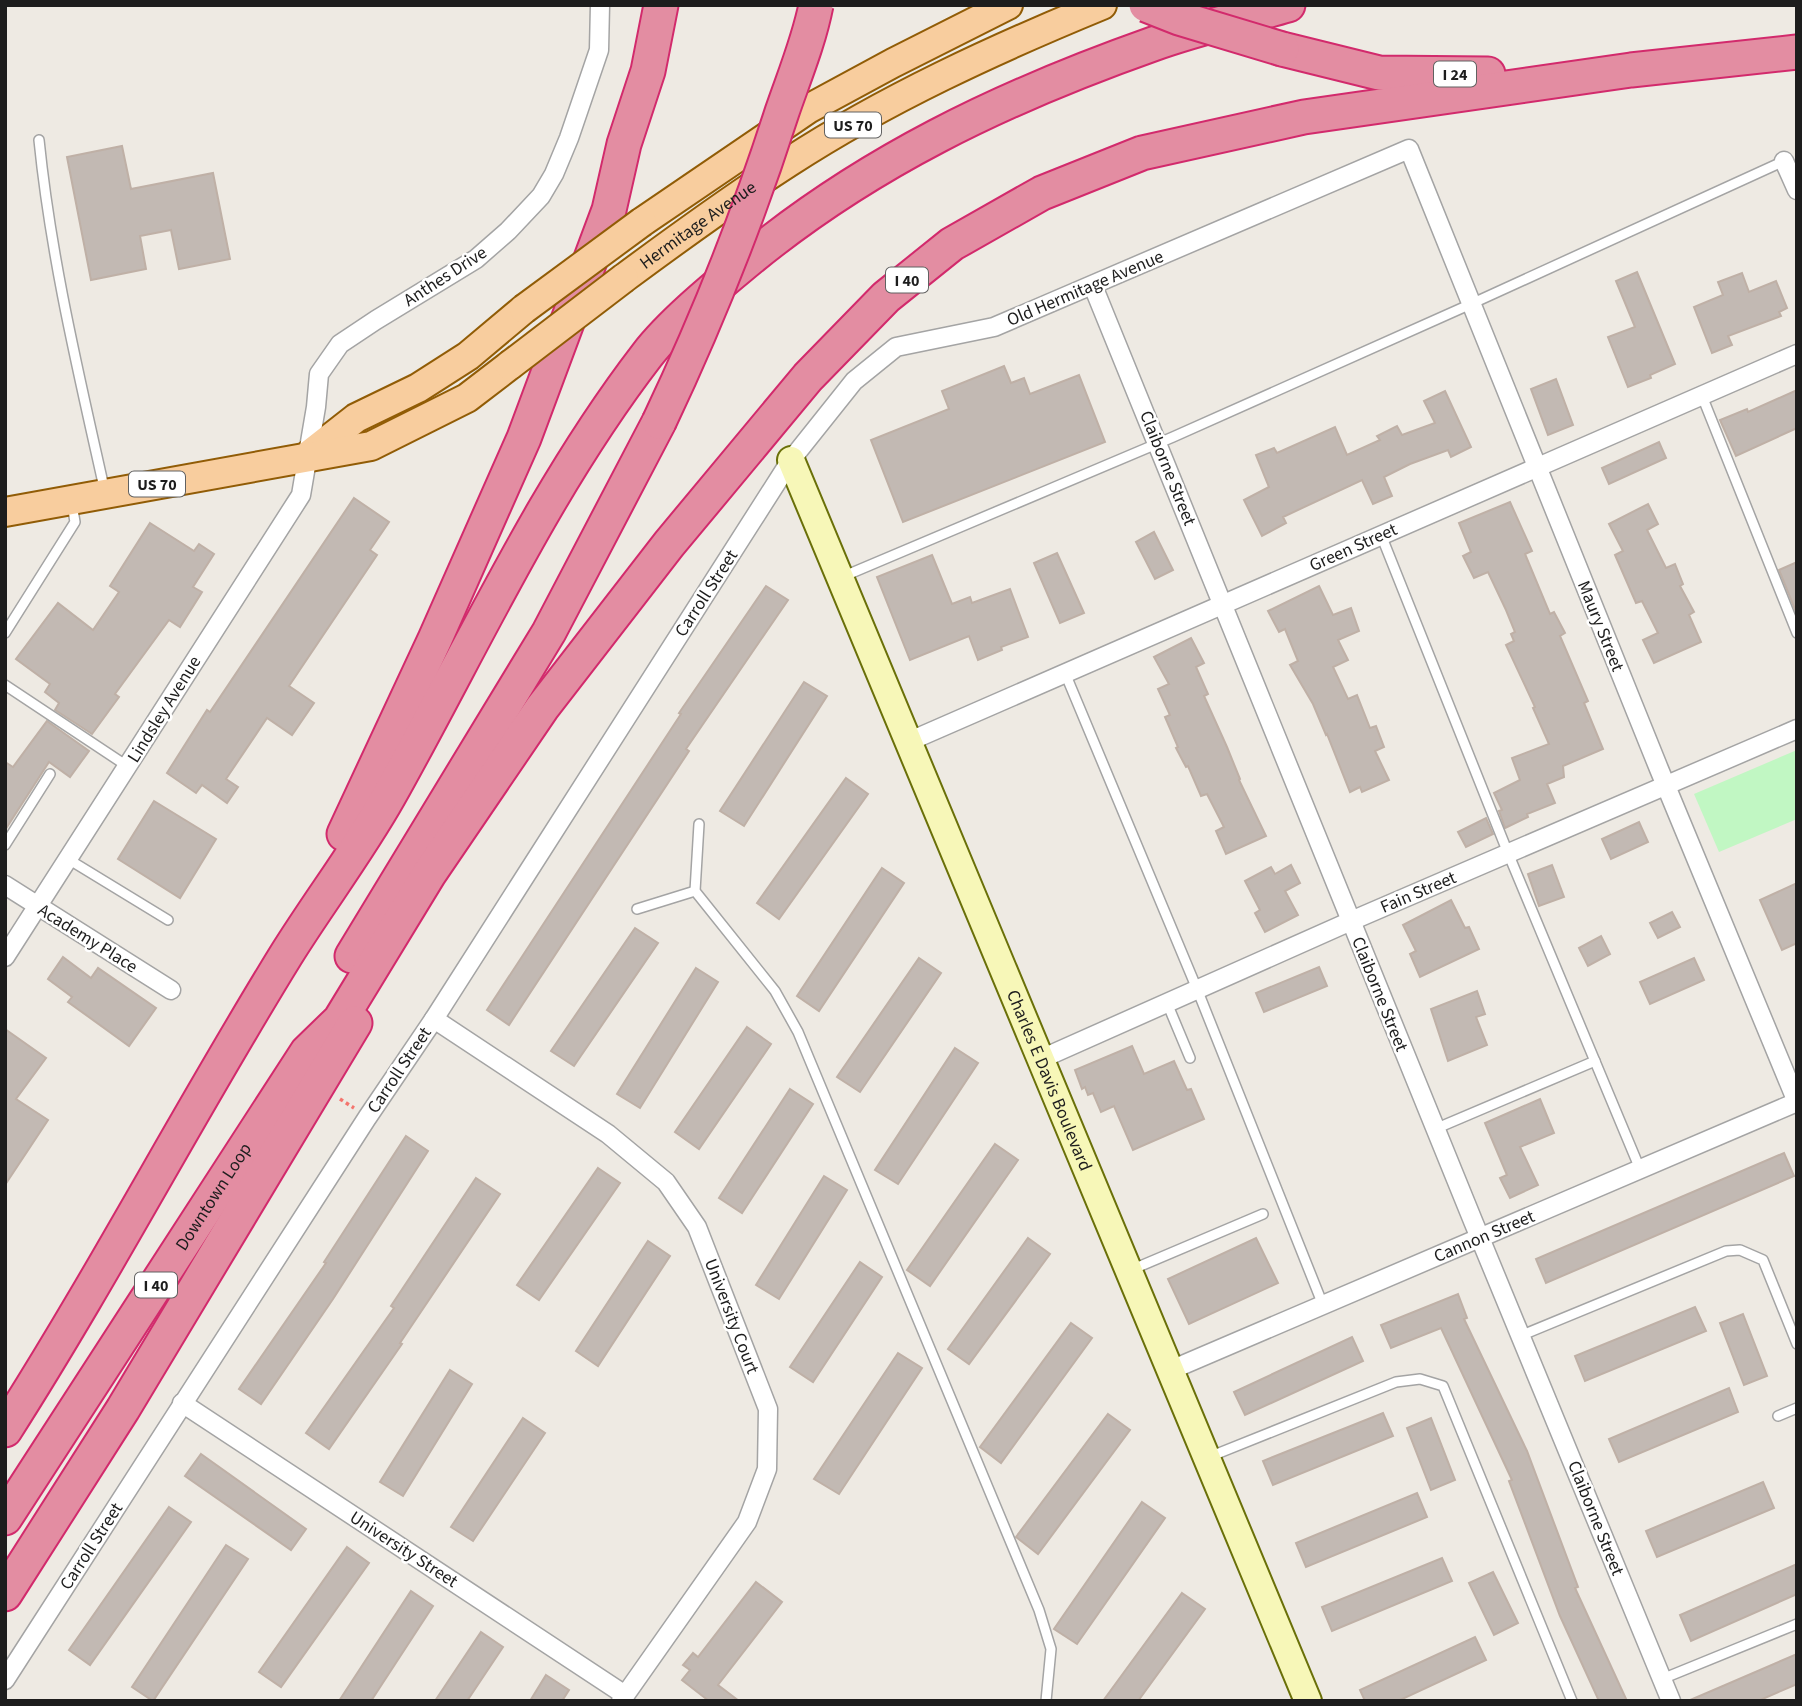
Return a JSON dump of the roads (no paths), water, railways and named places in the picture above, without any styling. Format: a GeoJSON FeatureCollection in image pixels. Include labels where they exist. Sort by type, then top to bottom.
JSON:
{"type":"FeatureCollection","features":[{"type":"Feature","properties":{"kind":"highway"},"geometry":{"type":"LineString","coordinates":[[285,956],[390,736],[524,438],[609,210],[624,144],[648,71],[661,5]]}},
{"type":"Feature","properties":{"kind":"highway"},"geometry":{"type":"LineString","coordinates":[[307,1052],[322,1006],[549,632],[659,422],[735,250],[816,5]]}},
{"type":"Feature","properties":{"kind":"highway","name":"I 24"},"geometry":{"type":"LineString","coordinates":[[1146,5],[1179,18],[1282,49],[1379,73],[1488,74],[1631,70],[1797,52]]}},
{"type":"Feature","properties":{"kind":"highway"},"geometry":{"type":"LineString","coordinates":[[5,1430],[62,1341],[285,956],[386,802],[567,471],[650,351],[714,288],[777,236],[848,186],[919,144],[1013,98],[1156,43],[1288,5]]}},
{"type":"Feature","properties":{"kind":"highway","name":"I 40"},"geometry":{"type":"LineString","coordinates":[[307,1052],[340,1020],[429,874],[542,708],[669,544],[808,377],[886,297],[953,244],[1042,193],[1142,153],[1304,117],[1631,70]]}},
{"type":"Feature","properties":{"kind":"highway"},"geometry":{"type":"LineString","coordinates":[[5,1594],[123,1409],[414,926],[429,874]]}},
{"type":"Feature","properties":{"kind":"highway","name":"Downtown Loop"},"geometry":{"type":"LineString","coordinates":[[5,1518],[307,1052]]}},
{"type":"Feature","properties":{"kind":"highway"},"geometry":{"type":"LineString","coordinates":[[5,1408],[62,1341]]}},
{"type":"Feature","properties":{"kind":"main road","name":"Hermitage Avenue"},"geometry":{"type":"LineString","coordinates":[[308,456],[356,418],[418,388],[468,356],[524,309],[642,222],[808,109],[1008,5]]}},
{"type":"Feature","properties":{"kind":"main road","name":"Hermitage Avenue"},"geometry":{"type":"LineString","coordinates":[[5,512],[371,446],[467,398],[672,243],[802,155],[894,102],[1023,38],[1102,5]]}},
{"type":"Feature","properties":{"kind":"street","name":"Anthes Drive"},"geometry":{"type":"LineString","coordinates":[[308,456],[319,374],[340,344],[477,259],[541,196],[554,174],[569,138],[599,50],[600,5]]}},
{"type":"Feature","properties":{"kind":"street","name":"Old Hermitage Avenue"},"geometry":{"type":"LineString","coordinates":[[791,460],[854,381],[896,347],[994,327],[1409,149]]}},
{"type":"Feature","properties":{"kind":"street","name":"Maury Street"},"geometry":{"type":"LineString","coordinates":[[1409,149],[1536,468],[1797,1102]]}},
{"type":"Feature","properties":{"kind":"street"},"geometry":{"type":"LineString","coordinates":[[1789,163],[1797,190]]}},
{"type":"Feature","properties":{"kind":"street","name":"Claiborne Street"},"geometry":{"type":"LineString","coordinates":[[1093,286],[1435,1129],[1671,1701]]}},
{"type":"Feature","properties":{"kind":"street","name":"Green Street"},"geometry":{"type":"LineString","coordinates":[[910,741],[1797,354]]}},
{"type":"Feature","properties":{"kind":"street","name":"Lindsley Avenue"},"geometry":{"type":"LineString","coordinates":[[5,957],[301,495],[308,456]]}},
{"type":"Feature","properties":{"kind":"street","name":"Charles E Davis Boulevard"},"geometry":{"type":"LineString","coordinates":[[791,460],[1308,1701]]}},
{"type":"Feature","properties":{"kind":"street","name":"Carroll Street"},"geometry":{"type":"LineString","coordinates":[[5,1680],[377,1102],[434,1019],[791,460]]}},
{"type":"Feature","properties":{"kind":"street","name":"Fain Street"},"geometry":{"type":"LineString","coordinates":[[1041,1059],[1351,921],[1797,729]]}},
{"type":"Feature","properties":{"kind":"street","name":"Academy Place"},"geometry":{"type":"LineString","coordinates":[[5,885],[171,990]]}},
{"type":"Feature","properties":{"kind":"street","name":"University Court"},"geometry":{"type":"LineString","coordinates":[[434,1019],[608,1134],[666,1182],[697,1227],[768,1409],[767,1469],[747,1522],[626,1699]]}},
{"type":"Feature","properties":{"kind":"street","name":"Cannon Street"},"geometry":{"type":"LineString","coordinates":[[1171,1370],[1797,1102]]}},
{"type":"Feature","properties":{"kind":"street","name":"University Street"},"geometry":{"type":"LineString","coordinates":[[182,1403],[626,1699]]}},
{"type":"Feature","properties":{"kind":"lane"},"geometry":{"type":"LineString","coordinates":[[39,140],[45,203],[105,493]]}},
{"type":"Feature","properties":{"kind":"lane"},"geometry":{"type":"LineString","coordinates":[[841,578],[1157,444],[1789,163]]}},
{"type":"Feature","properties":{"kind":"lane"},"geometry":{"type":"LineString","coordinates":[[1702,396],[1797,633]]}},
{"type":"Feature","properties":{"kind":"lane"},"geometry":{"type":"LineString","coordinates":[[5,633],[75,522],[71,500]]}},
{"type":"Feature","properties":{"kind":"lane"},"geometry":{"type":"LineString","coordinates":[[1381,535],[1508,853],[1640,1169]]}},
{"type":"Feature","properties":{"kind":"lane"},"geometry":{"type":"LineString","coordinates":[[1065,673],[1197,989],[1323,1305]]}},
{"type":"Feature","properties":{"kind":"lane"},"geometry":{"type":"LineString","coordinates":[[5,685],[127,766]]}},
{"type":"Feature","properties":{"kind":"lane"},"geometry":{"type":"LineString","coordinates":[[5,845],[50,774]]}},
{"type":"Feature","properties":{"kind":"lane"},"geometry":{"type":"LineString","coordinates":[[699,824],[695,891],[775,991],[816,1070],[871,1211],[1039,1610],[1051,1649],[1046,1701]]}},
{"type":"Feature","properties":{"kind":"lane"},"geometry":{"type":"LineString","coordinates":[[68,859],[168,920]]}},
{"type":"Feature","properties":{"kind":"lane"},"geometry":{"type":"LineString","coordinates":[[637,909],[695,891]]}},
{"type":"Feature","properties":{"kind":"lane"},"geometry":{"type":"LineString","coordinates":[[1167,1003],[1189,1058]]}},
{"type":"Feature","properties":{"kind":"lane"},"geometry":{"type":"LineString","coordinates":[[1435,1129],[1595,1061]]}},
{"type":"Feature","properties":{"kind":"lane"},"geometry":{"type":"LineString","coordinates":[[1129,1270],[1263,1214]]}},
{"type":"Feature","properties":{"kind":"lane"},"geometry":{"type":"LineString","coordinates":[[1520,1336],[1726,1251],[1740,1250],[1763,1260],[1797,1344]]}},
{"type":"Feature","properties":{"kind":"lane"},"geometry":{"type":"LineString","coordinates":[[1208,1457],[1396,1382],[1420,1379],[1443,1386],[1572,1701]]}},
{"type":"Feature","properties":{"kind":"lane"},"geometry":{"type":"LineString","coordinates":[[1777,1416],[1797,1408]]}},
{"type":"Feature","properties":{"kind":"lane"},"geometry":{"type":"LineString","coordinates":[[1662,1679],[1797,1624]]}}]}
